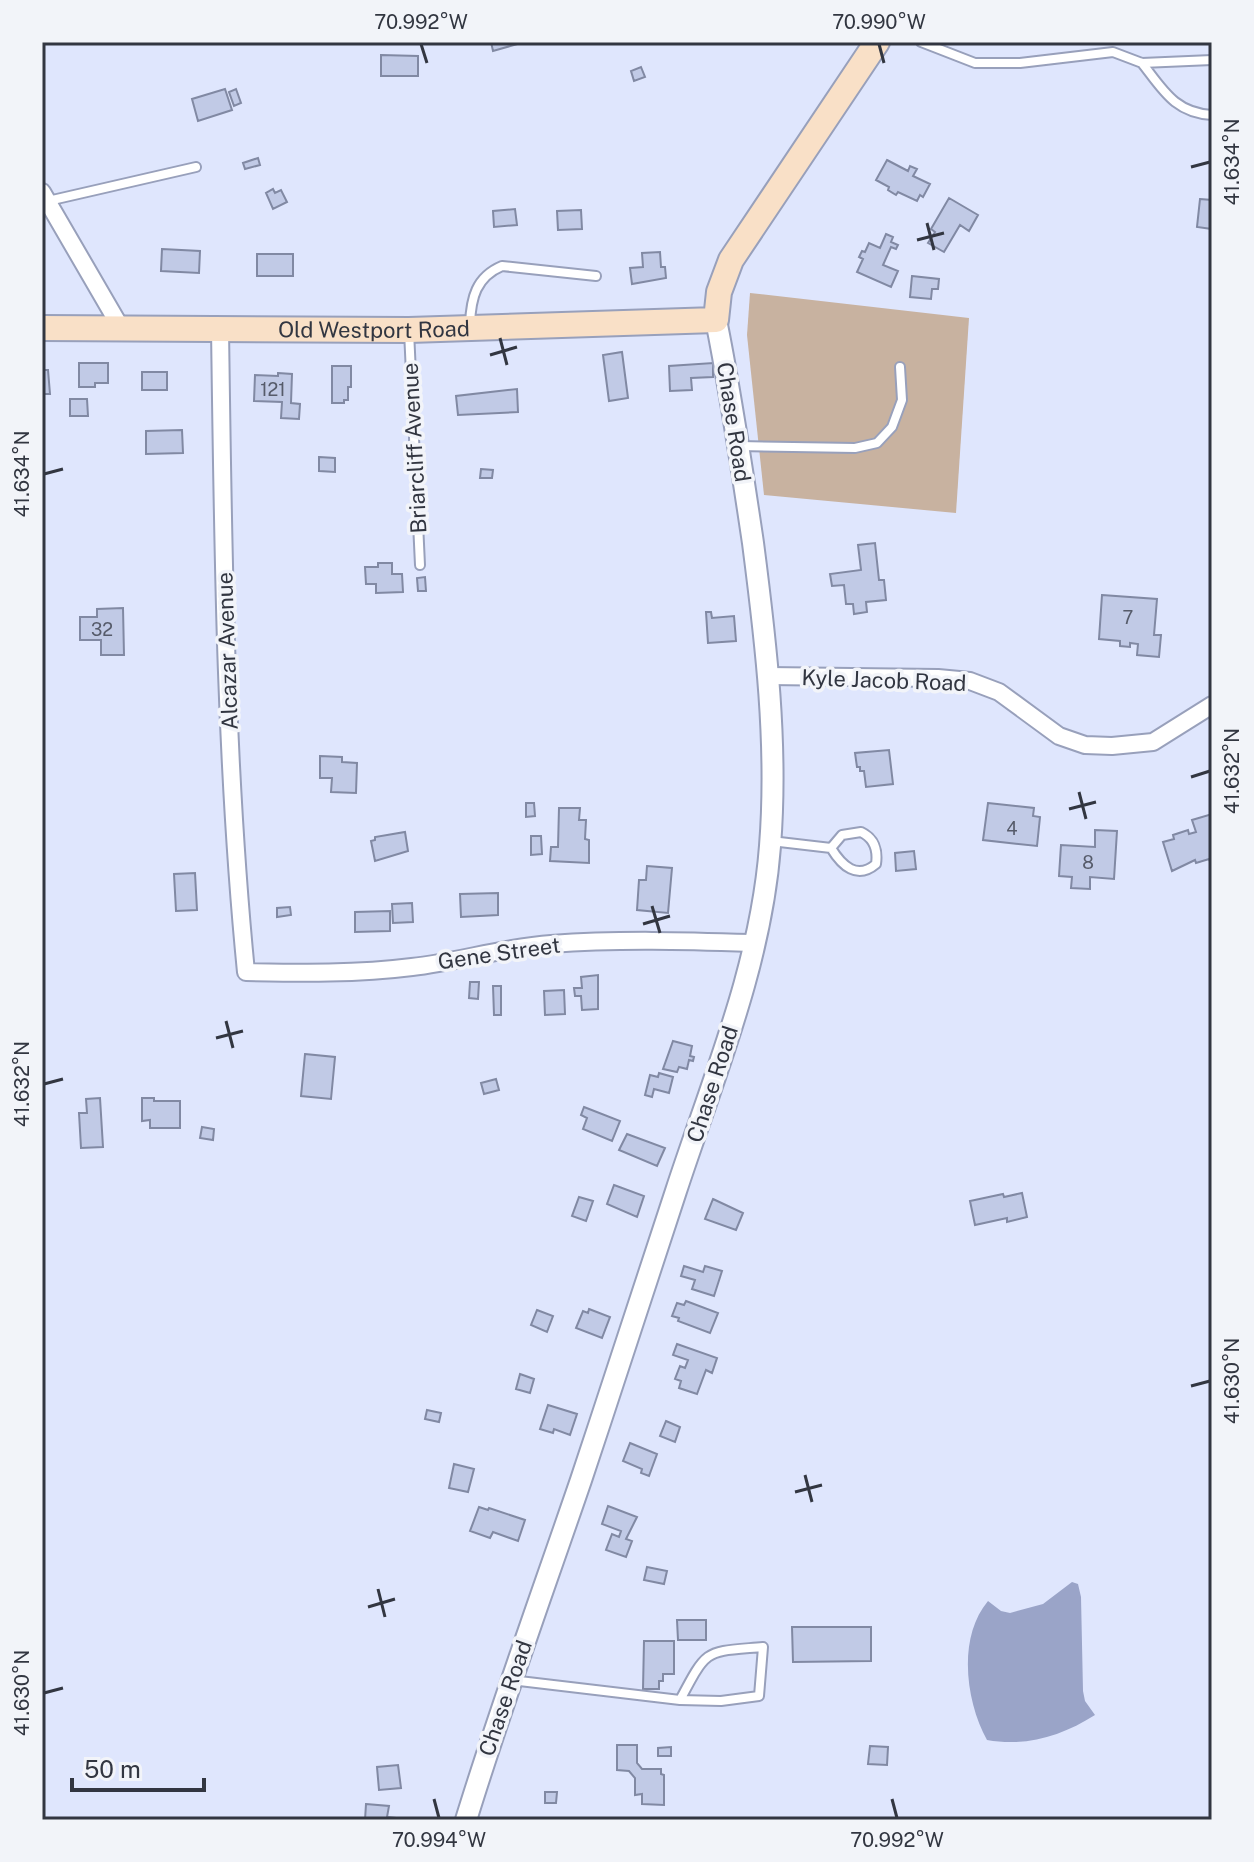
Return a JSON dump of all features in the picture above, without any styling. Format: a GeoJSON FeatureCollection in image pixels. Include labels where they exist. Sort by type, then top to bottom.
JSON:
{"type":"FeatureCollection","features":[{"type":"Feature","properties":{"kind":"main road"},"geometry":{"type":"LineString","coordinates":[[716,320],[719,292],[731,260],[877,42]]}},
{"type":"Feature","properties":{"kind":"main road","name":"Old Westport Road"},"geometry":{"type":"LineString","coordinates":[[42,328],[409,330],[716,320]]}},
{"type":"Feature","properties":{"kind":"street"},"geometry":{"type":"LineString","coordinates":[[45,197],[121,328]]}},
{"type":"Feature","properties":{"kind":"street","name":"Chase Road"},"geometry":{"type":"LineString","coordinates":[[466,1820],[510,1680],[722,1059],[763,900],[770,841],[772,726],[762,609],[716,320]]}},
{"type":"Feature","properties":{"kind":"street","name":"Alcazar Avenue"},"geometry":{"type":"LineString","coordinates":[[220,328],[223,537],[235,858],[246,972]]}},
{"type":"Feature","properties":{"kind":"street","name":"Kyle Jacob Road"},"geometry":{"type":"LineString","coordinates":[[767,676],[970,681],[999,692],[1059,736],[1085,745],[1153,742],[1212,705]]}},
{"type":"Feature","properties":{"kind":"street","name":"Gene Street"},"geometry":{"type":"LineString","coordinates":[[246,972],[352,973],[399,969],[548,944],[652,940],[753,943]]}},
{"type":"Feature","properties":{"kind":"lane"},"geometry":{"type":"LineString","coordinates":[[921,42],[975,63],[1020,63],[1113,52],[1142,63],[1212,60]]}},
{"type":"Feature","properties":{"kind":"lane"},"geometry":{"type":"LineString","coordinates":[[1142,63],[1177,105],[1190,113],[1212,115]]}},
{"type":"Feature","properties":{"kind":"lane"},"geometry":{"type":"LineString","coordinates":[[45,197],[196,167]]}},
{"type":"Feature","properties":{"kind":"lane"},"geometry":{"type":"LineString","coordinates":[[470,328],[471,298],[480,282],[491,271],[502,266],[596,276]]}},
{"type":"Feature","properties":{"kind":"lane","name":"Briarcliff Avenue"},"geometry":{"type":"LineString","coordinates":[[409,330],[420,565]]}},
{"type":"Feature","properties":{"kind":"lane"},"geometry":{"type":"LineString","coordinates":[[738,446],[855,448],[877,443],[892,427],[902,400],[900,367]]}},
{"type":"Feature","properties":{"kind":"lane"},"geometry":{"type":"LineString","coordinates":[[861,832],[873,842],[876,864],[861,871],[852,870],[840,862],[831,848],[842,835],[861,832]]}},
{"type":"Feature","properties":{"kind":"lane"},"geometry":{"type":"LineString","coordinates":[[770,841],[831,848]]}},
{"type":"Feature","properties":{"kind":"lane"},"geometry":{"type":"LineString","coordinates":[[510,1680],[680,1700],[721,1701],[759,1696],[763,1647],[709,1654],[699,1664],[680,1700]]}},
{"type":"Feature","properties":{"kind":"shaded area"},"geometry":{"type":"Polygon","coordinates":[[[750,293],[969,318],[956,513],[764,495],[747,335],[750,293]]]}},
{"type":"Feature","properties":{"kind":"water"},"geometry":{"type":"Polygon","coordinates":[[[1072,1582],[1078,1584],[1081,1597],[1083,1691],[1085,1701],[1095,1715],[1070,1729],[1043,1738],[1016,1742],[987,1740],[974,1707],[968,1670],[972,1633],[978,1616],[988,1601],[1001,1611],[1010,1613],[1043,1604],[1072,1582]]]}},
{"type":"Feature","properties":{"kind":"building"},"geometry":{"type":"Polygon","coordinates":[[[491,42],[521,42],[521,43],[493,51],[491,42]]]}},
{"type":"Feature","properties":{"kind":"building"},"geometry":{"type":"Polygon","coordinates":[[[381,55],[418,56],[418,76],[381,76],[381,55]]]}},
{"type":"Feature","properties":{"kind":"building"},"geometry":{"type":"Polygon","coordinates":[[[641,67],[645,77],[634,81],[631,71],[641,67]]]}},
{"type":"Feature","properties":{"kind":"building"},"geometry":{"type":"Polygon","coordinates":[[[225,89],[232,110],[198,121],[192,99],[225,89]]]}},
{"type":"Feature","properties":{"kind":"building"},"geometry":{"type":"Polygon","coordinates":[[[236,89],[241,103],[234,106],[229,92],[236,89]]]}},
{"type":"Feature","properties":{"kind":"building"},"geometry":{"type":"Polygon","coordinates":[[[258,158],[260,165],[245,169],[243,163],[258,158]]]}},
{"type":"Feature","properties":{"kind":"building"},"geometry":{"type":"Polygon","coordinates":[[[887,160],[908,171],[910,166],[917,169],[913,176],[930,184],[923,197],[920,195],[917,201],[898,192],[896,195],[876,180],[887,160]]]}},
{"type":"Feature","properties":{"kind":"building"},"geometry":{"type":"Polygon","coordinates":[[[273,189],[275,193],[281,190],[287,202],[273,209],[266,193],[273,189]]]}},
{"type":"Feature","properties":{"kind":"building"},"geometry":{"type":"Polygon","coordinates":[[[949,198],[978,215],[969,231],[960,225],[944,252],[928,243],[935,232],[931,229],[949,198]]]}},
{"type":"Feature","properties":{"kind":"building"},"geometry":{"type":"Polygon","coordinates":[[[1200,199],[1212,200],[1212,229],[1197,227],[1200,199]]]}},
{"type":"Feature","properties":{"kind":"building"},"geometry":{"type":"Polygon","coordinates":[[[515,209],[517,225],[494,227],[493,211],[515,209]]]}},
{"type":"Feature","properties":{"kind":"building"},"geometry":{"type":"Polygon","coordinates":[[[581,210],[582,229],[558,230],[557,211],[581,210]]]}},
{"type":"Feature","properties":{"kind":"building"},"geometry":{"type":"Polygon","coordinates":[[[886,234],[893,237],[891,242],[898,245],[896,249],[891,247],[883,265],[898,271],[891,287],[857,272],[863,259],[859,257],[862,251],[865,252],[869,243],[880,248],[886,234]]]}},
{"type":"Feature","properties":{"kind":"building"},"geometry":{"type":"Polygon","coordinates":[[[162,249],[200,251],[199,273],[161,271],[162,249]]]}},
{"type":"Feature","properties":{"kind":"building"},"geometry":{"type":"Polygon","coordinates":[[[660,252],[666,278],[632,284],[630,268],[643,267],[642,253],[660,252]]]}},
{"type":"Feature","properties":{"kind":"building"},"geometry":{"type":"Polygon","coordinates":[[[257,254],[293,254],[293,276],[257,276],[257,254]]]}},
{"type":"Feature","properties":{"kind":"building"},"geometry":{"type":"Polygon","coordinates":[[[912,276],[939,279],[938,289],[932,289],[931,299],[910,297],[912,276]]]}},
{"type":"Feature","properties":{"kind":"building"},"geometry":{"type":"Polygon","coordinates":[[[622,352],[628,398],[609,401],[603,355],[622,352]]]}},
{"type":"Feature","properties":{"kind":"building"},"geometry":{"type":"Polygon","coordinates":[[[79,363],[108,363],[108,383],[79,387],[79,363]]]}},
{"type":"Feature","properties":{"kind":"building"},"geometry":{"type":"Polygon","coordinates":[[[713,363],[713,377],[691,378],[692,390],[670,391],[669,366],[713,363]]]}},
{"type":"Feature","properties":{"kind":"building"},"geometry":{"type":"Polygon","coordinates":[[[332,366],[351,366],[351,387],[348,387],[348,400],[344,403],[332,403],[332,366]]]}},
{"type":"Feature","properties":{"kind":"building"},"geometry":{"type":"Polygon","coordinates":[[[42,370],[48,370],[50,394],[42,394],[42,370]]]}},
{"type":"Feature","properties":{"kind":"building"},"geometry":{"type":"Polygon","coordinates":[[[142,372],[167,372],[167,390],[142,390],[142,372]]]}},
{"type":"Feature","properties":{"kind":"building"},"geometry":{"type":"Polygon","coordinates":[[[278,373],[292,374],[291,403],[300,404],[299,419],[281,418],[282,402],[254,401],[255,375],[278,376],[278,373]]]}},
{"type":"Feature","properties":{"kind":"building"},"geometry":{"type":"Polygon","coordinates":[[[517,389],[518,412],[458,415],[456,396],[517,389]]]}},
{"type":"Feature","properties":{"kind":"building"},"geometry":{"type":"Polygon","coordinates":[[[70,399],[87,399],[88,416],[70,416],[70,399]]]}},
{"type":"Feature","properties":{"kind":"building"},"geometry":{"type":"Polygon","coordinates":[[[182,430],[183,453],[146,454],[146,431],[182,430]]]}},
{"type":"Feature","properties":{"kind":"building"},"geometry":{"type":"Polygon","coordinates":[[[319,457],[335,458],[335,472],[319,471],[319,457]]]}},
{"type":"Feature","properties":{"kind":"building"},"geometry":{"type":"Polygon","coordinates":[[[481,469],[493,470],[492,478],[480,478],[481,469]]]}},
{"type":"Feature","properties":{"kind":"building"},"geometry":{"type":"Polygon","coordinates":[[[875,543],[879,580],[884,580],[886,600],[866,602],[867,612],[854,614],[853,604],[846,604],[844,585],[832,586],[830,574],[861,570],[858,545],[875,543]]]}},
{"type":"Feature","properties":{"kind":"building"},"geometry":{"type":"Polygon","coordinates":[[[378,563],[392,563],[392,574],[402,574],[403,592],[376,593],[376,584],[366,584],[365,567],[378,567],[378,563]]]}},
{"type":"Feature","properties":{"kind":"building"},"geometry":{"type":"Polygon","coordinates":[[[425,577],[426,591],[418,591],[417,578],[425,577]]]}},
{"type":"Feature","properties":{"kind":"building"},"geometry":{"type":"Polygon","coordinates":[[[1102,595],[1157,599],[1154,635],[1161,635],[1159,657],[1137,655],[1138,644],[1120,646],[1120,641],[1099,639],[1102,595]]]}},
{"type":"Feature","properties":{"kind":"building"},"geometry":{"type":"Polygon","coordinates":[[[123,608],[124,655],[101,655],[101,640],[80,640],[80,617],[97,617],[97,609],[123,608]]]}},
{"type":"Feature","properties":{"kind":"building"},"geometry":{"type":"Polygon","coordinates":[[[706,612],[711,612],[712,618],[734,616],[736,641],[708,643],[706,612]]]}},
{"type":"Feature","properties":{"kind":"building"},"geometry":{"type":"Polygon","coordinates":[[[889,750],[893,784],[866,787],[864,771],[857,767],[855,753],[889,750]]]}},
{"type":"Feature","properties":{"kind":"building"},"geometry":{"type":"Polygon","coordinates":[[[320,756],[342,757],[342,762],[357,763],[356,793],[331,792],[332,778],[320,778],[320,756]]]}},
{"type":"Feature","properties":{"kind":"building"},"geometry":{"type":"Polygon","coordinates":[[[526,803],[534,803],[535,816],[526,817],[526,803]]]}},
{"type":"Feature","properties":{"kind":"building"},"geometry":{"type":"Polygon","coordinates":[[[988,803],[1034,808],[1033,816],[1040,817],[1037,846],[983,840],[988,803]]]}},
{"type":"Feature","properties":{"kind":"building"},"geometry":{"type":"Polygon","coordinates":[[[559,808],[580,808],[579,820],[586,820],[589,863],[550,861],[551,847],[558,847],[559,808]]]}},
{"type":"Feature","properties":{"kind":"building"},"geometry":{"type":"Polygon","coordinates":[[[1212,814],[1212,867],[1209,859],[1196,863],[1195,860],[1172,871],[1163,842],[1188,830],[1189,834],[1196,832],[1192,820],[1212,814]]]}},
{"type":"Feature","properties":{"kind":"building"},"geometry":{"type":"Polygon","coordinates":[[[1095,830],[1117,831],[1114,879],[1090,877],[1090,889],[1071,888],[1072,877],[1059,876],[1061,845],[1095,847],[1095,830]]]}},
{"type":"Feature","properties":{"kind":"building"},"geometry":{"type":"Polygon","coordinates":[[[405,832],[408,851],[375,861],[371,841],[375,837],[405,832]]]}},
{"type":"Feature","properties":{"kind":"building"},"geometry":{"type":"Polygon","coordinates":[[[531,836],[541,836],[542,854],[531,855],[531,836]]]}},
{"type":"Feature","properties":{"kind":"building"},"geometry":{"type":"Polygon","coordinates":[[[914,851],[916,869],[896,871],[895,853],[914,851]]]}},
{"type":"Feature","properties":{"kind":"building"},"geometry":{"type":"Polygon","coordinates":[[[647,866],[672,868],[668,913],[637,910],[639,880],[646,880],[647,866]]]}},
{"type":"Feature","properties":{"kind":"building"},"geometry":{"type":"Polygon","coordinates":[[[195,873],[197,910],[176,911],[174,874],[195,873]]]}},
{"type":"Feature","properties":{"kind":"building"},"geometry":{"type":"Polygon","coordinates":[[[498,893],[498,915],[461,917],[460,894],[498,893]]]}},
{"type":"Feature","properties":{"kind":"building"},"geometry":{"type":"Polygon","coordinates":[[[412,903],[413,922],[393,923],[392,904],[412,903]]]}},
{"type":"Feature","properties":{"kind":"building"},"geometry":{"type":"Polygon","coordinates":[[[290,907],[291,915],[277,917],[277,908],[290,907]]]}},
{"type":"Feature","properties":{"kind":"building"},"geometry":{"type":"Polygon","coordinates":[[[390,911],[390,931],[355,932],[355,912],[390,911]]]}},
{"type":"Feature","properties":{"kind":"building"},"geometry":{"type":"Polygon","coordinates":[[[598,975],[598,1009],[582,1010],[581,996],[575,996],[574,988],[582,988],[581,977],[598,975]]]}},
{"type":"Feature","properties":{"kind":"building"},"geometry":{"type":"Polygon","coordinates":[[[470,982],[479,982],[478,999],[469,998],[470,982]]]}},
{"type":"Feature","properties":{"kind":"building"},"geometry":{"type":"Polygon","coordinates":[[[493,986],[501,986],[501,1015],[494,1015],[493,986]]]}},
{"type":"Feature","properties":{"kind":"building"},"geometry":{"type":"Polygon","coordinates":[[[564,990],[565,1014],[545,1015],[544,991],[564,990]]]}},
{"type":"Feature","properties":{"kind":"building"},"geometry":{"type":"Polygon","coordinates":[[[673,1041],[692,1046],[690,1056],[694,1057],[693,1061],[689,1060],[687,1069],[679,1067],[677,1072],[663,1069],[673,1041]]]}},
{"type":"Feature","properties":{"kind":"building"},"geometry":{"type":"Polygon","coordinates":[[[305,1054],[335,1057],[331,1099],[301,1096],[305,1054]]]}},
{"type":"Feature","properties":{"kind":"building"},"geometry":{"type":"Polygon","coordinates":[[[659,1073],[673,1077],[669,1093],[654,1089],[652,1097],[645,1095],[650,1075],[658,1077],[659,1073]]]}},
{"type":"Feature","properties":{"kind":"building"},"geometry":{"type":"Polygon","coordinates":[[[496,1079],[499,1090],[484,1094],[481,1083],[496,1079]]]}},
{"type":"Feature","properties":{"kind":"building"},"geometry":{"type":"Polygon","coordinates":[[[100,1098],[103,1147],[81,1148],[79,1113],[87,1113],[86,1099],[100,1098]]]}},
{"type":"Feature","properties":{"kind":"building"},"geometry":{"type":"Polygon","coordinates":[[[142,1098],[180,1101],[180,1128],[150,1128],[150,1120],[142,1121],[142,1098]]]}},
{"type":"Feature","properties":{"kind":"building"},"geometry":{"type":"Polygon","coordinates":[[[584,1107],[620,1121],[612,1141],[583,1129],[587,1118],[581,1115],[584,1107]]]}},
{"type":"Feature","properties":{"kind":"building"},"geometry":{"type":"Polygon","coordinates":[[[202,1127],[214,1129],[213,1140],[200,1138],[202,1127]]]}},
{"type":"Feature","properties":{"kind":"building"},"geometry":{"type":"Polygon","coordinates":[[[627,1134],[665,1148],[657,1166],[619,1150],[627,1134]]]}},
{"type":"Feature","properties":{"kind":"building"},"geometry":{"type":"Polygon","coordinates":[[[614,1185],[644,1196],[637,1217],[607,1204],[614,1185]]]}},
{"type":"Feature","properties":{"kind":"building"},"geometry":{"type":"Polygon","coordinates":[[[1022,1193],[1027,1217],[975,1225],[970,1201],[1022,1193]]]}},
{"type":"Feature","properties":{"kind":"building"},"geometry":{"type":"Polygon","coordinates":[[[579,1197],[593,1201],[586,1221],[572,1216],[579,1197]]]}},
{"type":"Feature","properties":{"kind":"building"},"geometry":{"type":"Polygon","coordinates":[[[713,1199],[743,1213],[736,1230],[705,1219],[713,1199]]]}},
{"type":"Feature","properties":{"kind":"building"},"geometry":{"type":"Polygon","coordinates":[[[684,1266],[703,1272],[705,1266],[722,1271],[714,1296],[692,1289],[695,1280],[681,1276],[684,1266]]]}},
{"type":"Feature","properties":{"kind":"building"},"geometry":{"type":"Polygon","coordinates":[[[686,1301],[718,1313],[710,1333],[672,1316],[677,1303],[684,1305],[686,1301]]]}},
{"type":"Feature","properties":{"kind":"building"},"geometry":{"type":"Polygon","coordinates":[[[589,1309],[610,1317],[602,1338],[576,1328],[583,1311],[588,1313],[589,1309]]]}},
{"type":"Feature","properties":{"kind":"building"},"geometry":{"type":"Polygon","coordinates":[[[537,1310],[553,1316],[547,1332],[531,1325],[537,1310]]]}},
{"type":"Feature","properties":{"kind":"building"},"geometry":{"type":"Polygon","coordinates":[[[677,1344],[717,1358],[712,1373],[706,1370],[697,1394],[679,1388],[681,1381],[675,1379],[680,1366],[685,1368],[688,1360],[673,1355],[677,1344]]]}},
{"type":"Feature","properties":{"kind":"building"},"geometry":{"type":"Polygon","coordinates":[[[520,1374],[534,1379],[530,1393],[516,1389],[520,1374]]]}},
{"type":"Feature","properties":{"kind":"building"},"geometry":{"type":"Polygon","coordinates":[[[548,1405],[577,1414],[570,1435],[554,1429],[553,1433],[540,1429],[548,1405]]]}},
{"type":"Feature","properties":{"kind":"building"},"geometry":{"type":"Polygon","coordinates":[[[427,1410],[441,1413],[439,1422],[425,1419],[427,1410]]]}},
{"type":"Feature","properties":{"kind":"building"},"geometry":{"type":"Polygon","coordinates":[[[666,1421],[680,1427],[675,1442],[660,1436],[666,1421]]]}},
{"type":"Feature","properties":{"kind":"building"},"geometry":{"type":"Polygon","coordinates":[[[630,1443],[657,1454],[649,1476],[641,1473],[642,1469],[623,1461],[630,1443]]]}},
{"type":"Feature","properties":{"kind":"building"},"geometry":{"type":"Polygon","coordinates":[[[454,1464],[474,1469],[468,1492],[449,1488],[454,1464]]]}},
{"type":"Feature","properties":{"kind":"building"},"geometry":{"type":"Polygon","coordinates":[[[608,1506],[637,1517],[626,1539],[632,1541],[626,1557],[606,1550],[612,1534],[619,1537],[621,1531],[602,1524],[608,1506]]]}},
{"type":"Feature","properties":{"kind":"building"},"geometry":{"type":"Polygon","coordinates":[[[479,1507],[525,1520],[518,1541],[493,1532],[490,1538],[470,1531],[479,1507]]]}},
{"type":"Feature","properties":{"kind":"building"},"geometry":{"type":"Polygon","coordinates":[[[647,1567],[667,1571],[664,1584],[644,1580],[647,1567]]]}},
{"type":"Feature","properties":{"kind":"building"},"geometry":{"type":"Polygon","coordinates":[[[677,1620],[706,1620],[706,1640],[678,1640],[677,1620]]]}},
{"type":"Feature","properties":{"kind":"building"},"geometry":{"type":"Polygon","coordinates":[[[792,1627],[871,1627],[871,1661],[793,1662],[792,1627]]]}},
{"type":"Feature","properties":{"kind":"building"},"geometry":{"type":"Polygon","coordinates":[[[644,1641],[674,1641],[674,1674],[663,1674],[659,1689],[643,1689],[644,1641]]]}},
{"type":"Feature","properties":{"kind":"building"},"geometry":{"type":"Polygon","coordinates":[[[617,1745],[637,1745],[637,1763],[642,1769],[661,1769],[664,1775],[664,1805],[642,1804],[642,1794],[635,1795],[635,1778],[629,1771],[617,1770],[617,1745]]]}},
{"type":"Feature","properties":{"kind":"building"},"geometry":{"type":"Polygon","coordinates":[[[870,1746],[888,1747],[887,1765],[868,1764],[870,1746]]]}},
{"type":"Feature","properties":{"kind":"building"},"geometry":{"type":"Polygon","coordinates":[[[671,1747],[671,1756],[658,1756],[658,1748],[671,1747]]]}},
{"type":"Feature","properties":{"kind":"building"},"geometry":{"type":"Polygon","coordinates":[[[398,1765],[401,1788],[379,1790],[377,1767],[398,1765]]]}},
{"type":"Feature","properties":{"kind":"building"},"geometry":{"type":"Polygon","coordinates":[[[545,1792],[557,1792],[556,1803],[545,1803],[545,1792]]]}},
{"type":"Feature","properties":{"kind":"building"},"geometry":{"type":"Polygon","coordinates":[[[366,1804],[389,1806],[387,1817],[415,1820],[365,1820],[366,1804]]]}}]}
